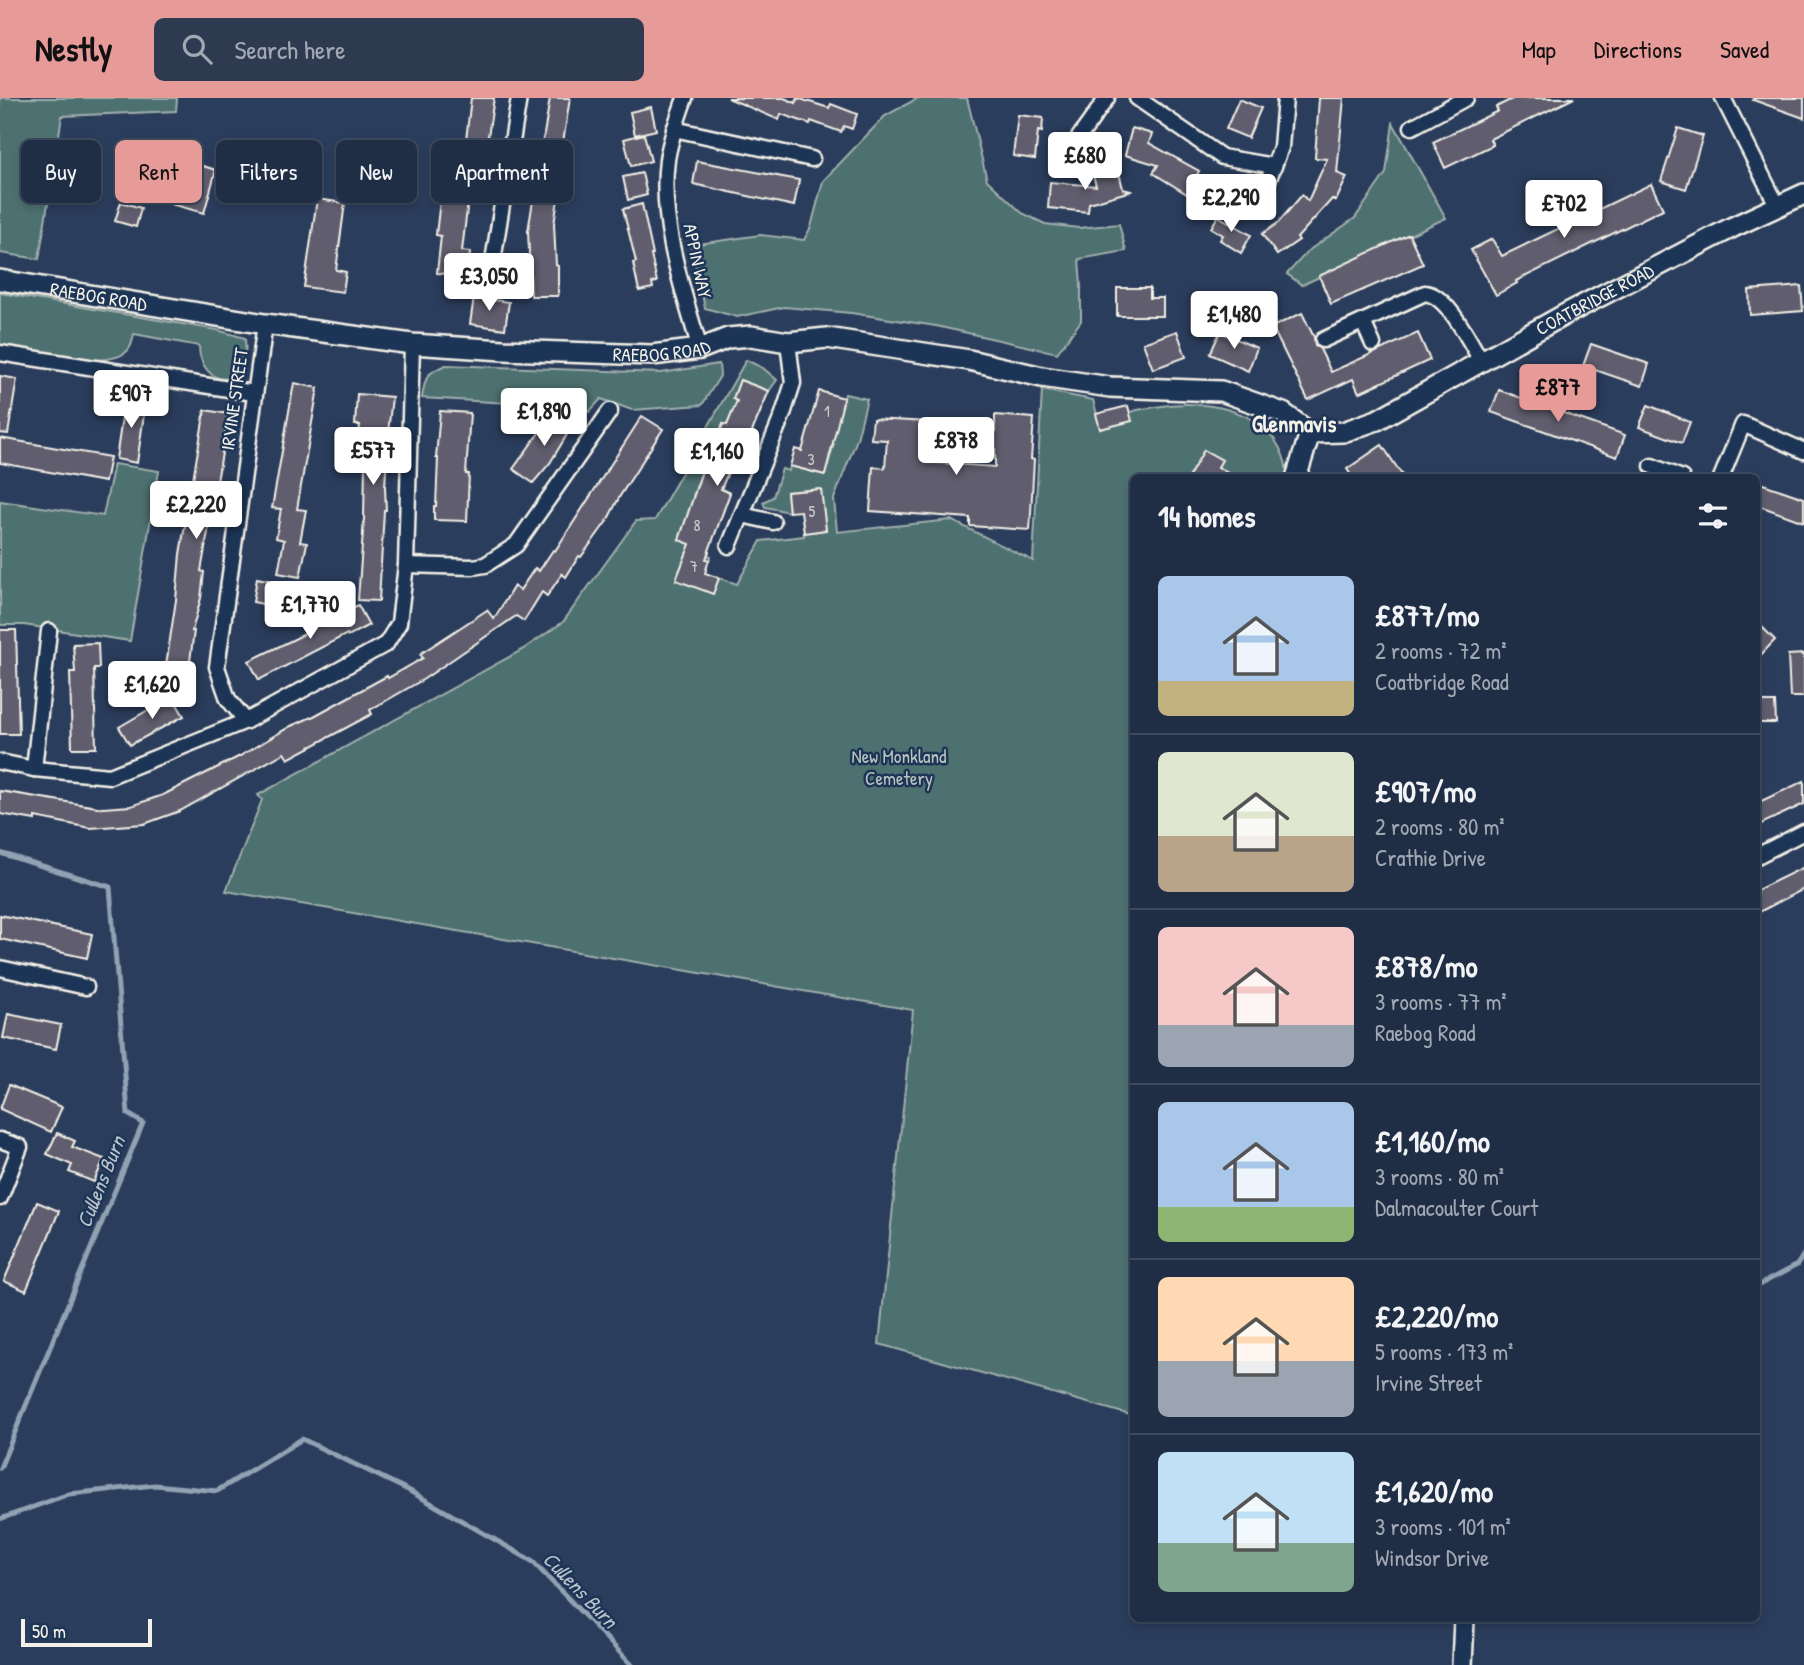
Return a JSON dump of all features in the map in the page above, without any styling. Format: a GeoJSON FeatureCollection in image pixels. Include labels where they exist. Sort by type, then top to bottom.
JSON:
{"type":"FeatureCollection","features":[{"type":"Feature","properties":{"kind":"main road","name":"COATBRIDGE ROAD"},"geometry":{"type":"LineString","coordinates":[[1310,433],[1343,432],[1377,421],[1562,316],[1733,227],[1804,194]]}},
{"type":"Feature","properties":{"kind":"main road","name":"RAEBOG ROAD"},"geometry":{"type":"LineString","coordinates":[[0,280],[265,324],[412,344],[652,355],[699,349],[728,338],[751,336],[788,342],[827,338],[969,360],[1042,377],[1110,387],[1221,391],[1283,413],[1310,433]]}},
{"type":"Feature","properties":{"kind":"main road"},"geometry":{"type":"LineString","coordinates":[[1297,474],[1310,433]]}},
{"type":"Feature","properties":{"kind":"main road"},"geometry":{"type":"LineString","coordinates":[[1462,1665],[1464,1622]]}},
{"type":"Feature","properties":{"kind":"street"},"geometry":{"type":"LineString","coordinates":[[494,255],[519,98]]}},
{"type":"Feature","properties":{"kind":"street","name":"APPIN WAY"},"geometry":{"type":"LineString","coordinates":[[685,98],[667,160],[667,202],[676,267],[699,349]]}},
{"type":"Feature","properties":{"kind":"street"},"geometry":{"type":"LineString","coordinates":[[1070,150],[1107,98]]}},
{"type":"Feature","properties":{"kind":"street"},"geometry":{"type":"LineString","coordinates":[[1137,98],[1222,157],[1274,166]]}},
{"type":"Feature","properties":{"kind":"street"},"geometry":{"type":"LineString","coordinates":[[1260,199],[1281,147],[1285,98]]}},
{"type":"Feature","properties":{"kind":"street"},"geometry":{"type":"LineString","coordinates":[[1412,127],[1466,98]]}},
{"type":"Feature","properties":{"kind":"street"},"geometry":{"type":"LineString","coordinates":[[1723,98],[1778,207]]}},
{"type":"Feature","properties":{"kind":"street"},"geometry":{"type":"LineString","coordinates":[[674,129],[812,159]]}},
{"type":"Feature","properties":{"kind":"street"},"geometry":{"type":"LineString","coordinates":[[1324,340],[1425,293],[1444,302],[1482,362]]}},
{"type":"Feature","properties":{"kind":"street"},"geometry":{"type":"LineString","coordinates":[[1363,322],[1373,344]]}},
{"type":"Feature","properties":{"kind":"street","name":"IRVINE STREET"},"geometry":{"type":"LineString","coordinates":[[246,722],[228,699],[217,667],[265,324]]}},
{"type":"Feature","properties":{"kind":"street"},"geometry":{"type":"LineString","coordinates":[[729,546],[793,383],[788,342]]}},
{"type":"Feature","properties":{"kind":"street"},"geometry":{"type":"LineString","coordinates":[[0,762],[34,769],[110,776],[246,722],[386,644],[399,623],[406,565],[412,344]]}},
{"type":"Feature","properties":{"kind":"street"},"geometry":{"type":"LineString","coordinates":[[0,353],[254,393]]}},
{"type":"Feature","properties":{"kind":"street"},"geometry":{"type":"LineString","coordinates":[[406,565],[474,567],[485,565],[516,545],[610,411]]}},
{"type":"Feature","properties":{"kind":"street"},"geometry":{"type":"LineString","coordinates":[[1722,474],[1743,424],[1804,451]]}},
{"type":"Feature","properties":{"kind":"street"},"geometry":{"type":"LineString","coordinates":[[1652,466],[1672,474]]}},
{"type":"Feature","properties":{"kind":"street"},"geometry":{"type":"LineString","coordinates":[[742,515],[773,522]]}},
{"type":"Feature","properties":{"kind":"street"},"geometry":{"type":"LineString","coordinates":[[34,769],[49,631]]}},
{"type":"Feature","properties":{"kind":"street"},"geometry":{"type":"LineString","coordinates":[[1760,854],[1804,832]]}},
{"type":"Feature","properties":{"kind":"street"},"geometry":{"type":"LineString","coordinates":[[0,968],[86,987]]}},
{"type":"Feature","properties":{"kind":"street"},"geometry":{"type":"LineString","coordinates":[[0,1140],[20,1147],[0,1198]]}},
{"type":"Feature","properties":{"kind":"green space"},"geometry":{"type":"Polygon","coordinates":[[[0,98],[177,98],[176,111],[62,116],[58,140],[21,140],[21,203],[48,203],[39,259],[0,253],[0,98]]]}},
{"type":"Feature","properties":{"kind":"green space"},"geometry":{"type":"Polygon","coordinates":[[[918,98],[967,98],[987,180],[1022,213],[1045,224],[1079,228],[1119,224],[1126,251],[1079,259],[1081,321],[1057,353],[936,326],[851,313],[784,307],[737,317],[705,308],[691,245],[760,235],[804,240],[811,227],[823,181],[885,116],[918,98]]]}},
{"type":"Feature","properties":{"kind":"green space"},"geometry":{"type":"Polygon","coordinates":[[[1393,123],[1446,218],[1302,285],[1287,274],[1308,251],[1355,218],[1386,173],[1393,123]]]}},
{"type":"Feature","properties":{"kind":"green space"},"geometry":{"type":"Polygon","coordinates":[[[0,293],[217,330],[245,338],[245,357],[233,377],[224,379],[207,370],[201,360],[199,346],[134,334],[125,353],[99,360],[0,346],[0,293]]]}},
{"type":"Feature","properties":{"kind":"green space","name":"New Monkland Cemetery"},"geometry":{"type":"Polygon","coordinates":[[[746,360],[763,368],[777,380],[769,391],[740,380],[733,398],[737,401],[730,418],[752,431],[751,435],[723,424],[716,442],[721,445],[723,475],[703,468],[693,496],[724,509],[723,512],[716,509],[686,520],[679,539],[709,551],[708,555],[711,556],[709,560],[687,552],[676,580],[713,593],[719,578],[737,584],[761,541],[804,536],[804,533],[826,530],[820,489],[787,492],[789,512],[765,507],[763,502],[773,497],[782,469],[789,471],[790,466],[825,475],[834,444],[812,438],[834,434],[845,394],[867,399],[857,439],[834,499],[837,532],[951,520],[1033,561],[1042,390],[1093,400],[1101,429],[1141,409],[1176,404],[1220,407],[1258,423],[1272,437],[1283,455],[1287,474],[1130,474],[1130,1415],[879,1344],[913,1010],[226,891],[262,800],[258,795],[522,650],[563,622],[636,521],[655,520],[746,360]]]}},
{"type":"Feature","properties":{"kind":"green space"},"geometry":{"type":"Polygon","coordinates":[[[719,364],[720,376],[702,405],[632,410],[601,399],[589,412],[580,407],[422,398],[428,377],[446,365],[661,373],[719,364]]]}},
{"type":"Feature","properties":{"kind":"green space"},"geometry":{"type":"Polygon","coordinates":[[[114,464],[159,471],[130,641],[24,625],[0,625],[0,501],[103,516],[114,464]]]}},
{"type":"Feature","properties":{"kind":"building"},"geometry":{"type":"Polygon","coordinates":[[[471,98],[494,98],[487,140],[466,140],[471,98]]]}},
{"type":"Feature","properties":{"kind":"building"},"geometry":{"type":"Polygon","coordinates":[[[550,98],[570,98],[563,140],[543,140],[550,98]]]}},
{"type":"Feature","properties":{"kind":"building"},"geometry":{"type":"Polygon","coordinates":[[[728,98],[784,98],[796,103],[797,98],[829,108],[831,104],[857,114],[852,129],[844,126],[841,132],[781,114],[779,120],[728,98]]]}},
{"type":"Feature","properties":{"kind":"building"},"geometry":{"type":"Polygon","coordinates":[[[1319,98],[1344,98],[1337,173],[1347,177],[1336,201],[1332,199],[1297,238],[1299,240],[1277,255],[1262,234],[1278,223],[1302,195],[1308,201],[1327,159],[1315,158],[1319,98]]]}},
{"type":"Feature","properties":{"kind":"building"},"geometry":{"type":"Polygon","coordinates":[[[1514,98],[1574,98],[1490,139],[1493,145],[1445,168],[1433,142],[1498,111],[1496,107],[1514,98]]]}},
{"type":"Feature","properties":{"kind":"building"},"geometry":{"type":"Polygon","coordinates":[[[1804,98],[1804,118],[1753,100],[1804,98]]]}},
{"type":"Feature","properties":{"kind":"building"},"geometry":{"type":"Polygon","coordinates":[[[1239,99],[1261,108],[1248,138],[1226,129],[1239,99]]]}},
{"type":"Feature","properties":{"kind":"building"},"geometry":{"type":"Polygon","coordinates":[[[651,107],[656,130],[635,135],[630,112],[651,107]]]}},
{"type":"Feature","properties":{"kind":"building"},"geometry":{"type":"Polygon","coordinates":[[[1018,115],[1043,118],[1042,132],[1038,131],[1035,159],[1013,156],[1018,115]]]}},
{"type":"Feature","properties":{"kind":"building"},"geometry":{"type":"Polygon","coordinates":[[[1132,128],[1152,134],[1149,143],[1199,171],[1197,175],[1227,193],[1216,212],[1153,173],[1158,165],[1125,155],[1132,128]]]}},
{"type":"Feature","properties":{"kind":"building"},"geometry":{"type":"Polygon","coordinates":[[[1678,128],[1703,136],[1686,189],[1661,181],[1678,128]]]}},
{"type":"Feature","properties":{"kind":"building"},"geometry":{"type":"Polygon","coordinates":[[[644,134],[651,161],[631,166],[624,139],[644,134]]]}},
{"type":"Feature","properties":{"kind":"building"},"geometry":{"type":"Polygon","coordinates":[[[697,161],[799,180],[794,206],[693,184],[697,161]]]}},
{"type":"Feature","properties":{"kind":"building"},"geometry":{"type":"Polygon","coordinates":[[[202,166],[216,170],[204,213],[171,204],[202,203],[202,166]]]}},
{"type":"Feature","properties":{"kind":"building"},"geometry":{"type":"Polygon","coordinates":[[[1118,168],[1123,189],[1131,191],[1089,203],[1088,212],[1048,208],[1050,182],[1096,186],[1093,175],[1118,168]]]}},
{"type":"Feature","properties":{"kind":"building"},"geometry":{"type":"Polygon","coordinates":[[[642,173],[647,195],[628,200],[623,177],[642,173]]]}},
{"type":"Feature","properties":{"kind":"building"},"geometry":{"type":"Polygon","coordinates":[[[1651,184],[1663,209],[1516,281],[1517,283],[1496,295],[1471,250],[1492,239],[1502,256],[1651,184]]]}},
{"type":"Feature","properties":{"kind":"building"},"geometry":{"type":"Polygon","coordinates":[[[322,200],[345,203],[336,270],[346,272],[343,292],[304,287],[316,203],[322,203],[322,200]]]}},
{"type":"Feature","properties":{"kind":"building"},"geometry":{"type":"Polygon","coordinates":[[[121,203],[141,208],[136,227],[115,221],[121,203]]]}},
{"type":"Feature","properties":{"kind":"building"},"geometry":{"type":"Polygon","coordinates":[[[440,203],[468,203],[462,251],[470,252],[468,277],[437,273],[441,236],[436,235],[440,203]]]}},
{"type":"Feature","properties":{"kind":"building"},"geometry":{"type":"Polygon","coordinates":[[[533,203],[557,203],[554,224],[558,296],[531,296],[528,231],[533,203]]]}},
{"type":"Feature","properties":{"kind":"building"},"geometry":{"type":"Polygon","coordinates":[[[642,204],[657,282],[652,283],[653,288],[639,291],[633,263],[636,262],[623,209],[642,204]]]}},
{"type":"Feature","properties":{"kind":"building"},"geometry":{"type":"Polygon","coordinates":[[[1218,216],[1251,235],[1241,253],[1220,240],[1223,235],[1211,228],[1218,216]]]}},
{"type":"Feature","properties":{"kind":"building"},"geometry":{"type":"Polygon","coordinates":[[[1409,234],[1423,264],[1331,304],[1319,276],[1409,234]]]}},
{"type":"Feature","properties":{"kind":"building"},"geometry":{"type":"Polygon","coordinates":[[[1801,286],[1803,311],[1750,315],[1749,290],[1801,286]]]}},
{"type":"Feature","properties":{"kind":"building"},"geometry":{"type":"Polygon","coordinates":[[[1117,288],[1150,288],[1150,298],[1163,298],[1163,316],[1117,316],[1117,288]]]}},
{"type":"Feature","properties":{"kind":"building"},"geometry":{"type":"Polygon","coordinates":[[[474,297],[509,302],[505,329],[470,324],[474,297]]]}},
{"type":"Feature","properties":{"kind":"building"},"geometry":{"type":"Polygon","coordinates":[[[1302,313],[1315,345],[1320,349],[1331,372],[1418,333],[1430,360],[1359,393],[1353,379],[1308,400],[1272,327],[1302,313]]]}},
{"type":"Feature","properties":{"kind":"building"},"geometry":{"type":"Polygon","coordinates":[[[1177,331],[1186,357],[1153,369],[1143,343],[1177,331]]]}},
{"type":"Feature","properties":{"kind":"building"},"geometry":{"type":"Polygon","coordinates":[[[1220,332],[1257,348],[1248,371],[1210,354],[1220,332]]]}},
{"type":"Feature","properties":{"kind":"building"},"geometry":{"type":"Polygon","coordinates":[[[1591,344],[1649,364],[1642,386],[1583,366],[1591,344]]]}},
{"type":"Feature","properties":{"kind":"building"},"geometry":{"type":"Polygon","coordinates":[[[0,376],[17,379],[8,434],[0,433],[0,376]]]}},
{"type":"Feature","properties":{"kind":"building"},"geometry":{"type":"Polygon","coordinates":[[[740,380],[769,391],[741,458],[735,456],[721,489],[730,493],[706,559],[709,560],[705,573],[719,578],[713,594],[676,580],[690,544],[679,540],[703,468],[711,471],[721,445],[716,443],[723,424],[727,425],[737,401],[733,399],[740,380]]]}},
{"type":"Feature","properties":{"kind":"building"},"geometry":{"type":"Polygon","coordinates":[[[294,383],[318,388],[297,509],[306,510],[300,542],[307,543],[300,577],[278,573],[284,540],[276,538],[281,509],[272,508],[294,383]]]}},
{"type":"Feature","properties":{"kind":"building"},"geometry":{"type":"Polygon","coordinates":[[[1499,390],[1625,435],[1617,457],[1491,412],[1499,390]]]}},
{"type":"Feature","properties":{"kind":"building"},"geometry":{"type":"Polygon","coordinates":[[[819,391],[844,398],[825,475],[790,466],[795,449],[802,451],[819,391]]]}},
{"type":"Feature","properties":{"kind":"building"},"geometry":{"type":"Polygon","coordinates":[[[357,394],[392,397],[379,601],[358,600],[365,464],[357,463],[360,425],[355,425],[357,394]]]}},
{"type":"Feature","properties":{"kind":"building"},"geometry":{"type":"Polygon","coordinates":[[[125,397],[146,400],[137,463],[116,459],[125,397]]]}},
{"type":"Feature","properties":{"kind":"building"},"geometry":{"type":"Polygon","coordinates":[[[1648,405],[1690,422],[1682,443],[1639,427],[1648,405]]]}},
{"type":"Feature","properties":{"kind":"building"},"geometry":{"type":"Polygon","coordinates":[[[1128,406],[1132,421],[1100,429],[1096,414],[1128,406]]]}},
{"type":"Feature","properties":{"kind":"building"},"geometry":{"type":"Polygon","coordinates":[[[205,410],[229,414],[201,571],[204,572],[201,598],[192,631],[188,676],[165,672],[180,554],[205,410]]]}},
{"type":"Feature","properties":{"kind":"building"},"geometry":{"type":"Polygon","coordinates":[[[440,411],[470,413],[466,474],[469,474],[467,521],[434,520],[440,411]]]}},
{"type":"Feature","properties":{"kind":"building"},"geometry":{"type":"Polygon","coordinates":[[[554,412],[574,423],[550,463],[533,483],[513,469],[554,412]]]}},
{"type":"Feature","properties":{"kind":"building"},"geometry":{"type":"Polygon","coordinates":[[[995,415],[1034,418],[1030,530],[970,526],[970,518],[870,511],[873,467],[885,468],[887,440],[871,439],[873,419],[929,422],[926,462],[995,467],[995,415]]]}},
{"type":"Feature","properties":{"kind":"building"},"geometry":{"type":"Polygon","coordinates":[[[642,416],[663,429],[607,521],[581,557],[579,556],[566,577],[562,574],[547,596],[542,592],[524,621],[516,616],[424,679],[370,710],[372,714],[288,759],[284,753],[180,811],[144,824],[90,828],[35,817],[35,820],[0,814],[0,791],[103,808],[131,806],[163,795],[387,676],[388,678],[423,658],[420,654],[487,610],[494,619],[514,586],[520,590],[535,568],[539,571],[553,550],[555,551],[642,416]]]}},
{"type":"Feature","properties":{"kind":"building"},"geometry":{"type":"Polygon","coordinates":[[[0,438],[110,457],[105,482],[0,463],[0,438]]]}},
{"type":"Feature","properties":{"kind":"building"},"geometry":{"type":"Polygon","coordinates":[[[1382,445],[1401,474],[1350,474],[1347,469],[1382,445]]]}},
{"type":"Feature","properties":{"kind":"building"},"geometry":{"type":"Polygon","coordinates":[[[1204,450],[1222,460],[1218,467],[1229,474],[1190,474],[1204,450]]]}},
{"type":"Feature","properties":{"kind":"building"},"geometry":{"type":"Polygon","coordinates":[[[1760,483],[1804,498],[1804,522],[1760,506],[1760,483]]]}},
{"type":"Feature","properties":{"kind":"building"},"geometry":{"type":"Polygon","coordinates":[[[821,489],[826,530],[804,533],[801,511],[789,512],[787,492],[821,489]]]}},
{"type":"Feature","properties":{"kind":"building"},"geometry":{"type":"Polygon","coordinates":[[[257,578],[277,582],[273,606],[253,602],[257,578]]]}},
{"type":"Feature","properties":{"kind":"building"},"geometry":{"type":"Polygon","coordinates":[[[358,605],[369,625],[259,680],[249,661],[311,631],[315,627],[309,616],[321,609],[328,621],[358,605]]]}},
{"type":"Feature","properties":{"kind":"building"},"geometry":{"type":"Polygon","coordinates":[[[1760,625],[1775,640],[1760,656],[1760,625]]]}},
{"type":"Feature","properties":{"kind":"building"},"geometry":{"type":"Polygon","coordinates":[[[0,630],[16,630],[19,734],[0,734],[0,630]]]}},
{"type":"Feature","properties":{"kind":"building"},"geometry":{"type":"Polygon","coordinates":[[[98,643],[99,668],[94,668],[96,748],[72,748],[70,672],[75,672],[73,644],[98,643]]]}},
{"type":"Feature","properties":{"kind":"building"},"geometry":{"type":"Polygon","coordinates":[[[1804,654],[1804,697],[1790,697],[1788,655],[1804,654]]]}},
{"type":"Feature","properties":{"kind":"building"},"geometry":{"type":"Polygon","coordinates":[[[172,696],[184,716],[130,745],[119,727],[172,696]]]}},
{"type":"Feature","properties":{"kind":"building"},"geometry":{"type":"Polygon","coordinates":[[[1760,702],[1775,702],[1776,723],[1760,723],[1760,702]]]}},
{"type":"Feature","properties":{"kind":"building"},"geometry":{"type":"Polygon","coordinates":[[[1804,781],[1804,804],[1760,825],[1760,802],[1804,781]]]}},
{"type":"Feature","properties":{"kind":"building"},"geometry":{"type":"Polygon","coordinates":[[[1804,867],[1804,889],[1760,911],[1760,889],[1804,867]]]}},
{"type":"Feature","properties":{"kind":"building"},"geometry":{"type":"Polygon","coordinates":[[[0,915],[92,934],[87,958],[0,939],[0,915]]]}},
{"type":"Feature","properties":{"kind":"building"},"geometry":{"type":"Polygon","coordinates":[[[8,1014],[61,1025],[56,1049],[3,1038],[8,1014]]]}},
{"type":"Feature","properties":{"kind":"building"},"geometry":{"type":"Polygon","coordinates":[[[9,1085],[62,1107],[51,1132],[0,1109],[9,1085]]]}},
{"type":"Feature","properties":{"kind":"building"},"geometry":{"type":"Polygon","coordinates":[[[57,1133],[75,1141],[72,1147],[104,1159],[94,1182],[69,1172],[72,1165],[47,1154],[57,1133]]]}},
{"type":"Feature","properties":{"kind":"building"},"geometry":{"type":"Polygon","coordinates":[[[37,1202],[59,1211],[26,1291],[4,1281],[37,1202]]]}},
{"type":"Feature","properties":{"kind":"waterway","name":"Cullens Burn"},"geometry":{"type":"LineString","coordinates":[[0,853],[110,887],[128,1114],[143,1123],[0,1468]]}},
{"type":"Feature","properties":{"kind":"waterway"},"geometry":{"type":"LineString","coordinates":[[1760,1284],[1797,1265],[1804,1254]]}},
{"type":"Feature","properties":{"kind":"waterway","name":"Cullens Burn"},"geometry":{"type":"LineString","coordinates":[[0,1519],[69,1494],[155,1485],[217,1491],[302,1439],[408,1490],[532,1561],[632,1665]]}},
{"type":"Feature","properties":{"kind":"district","name":"Glenmavis"},"geometry":{"type":"Point","coordinates":[1294,424]}}]}
